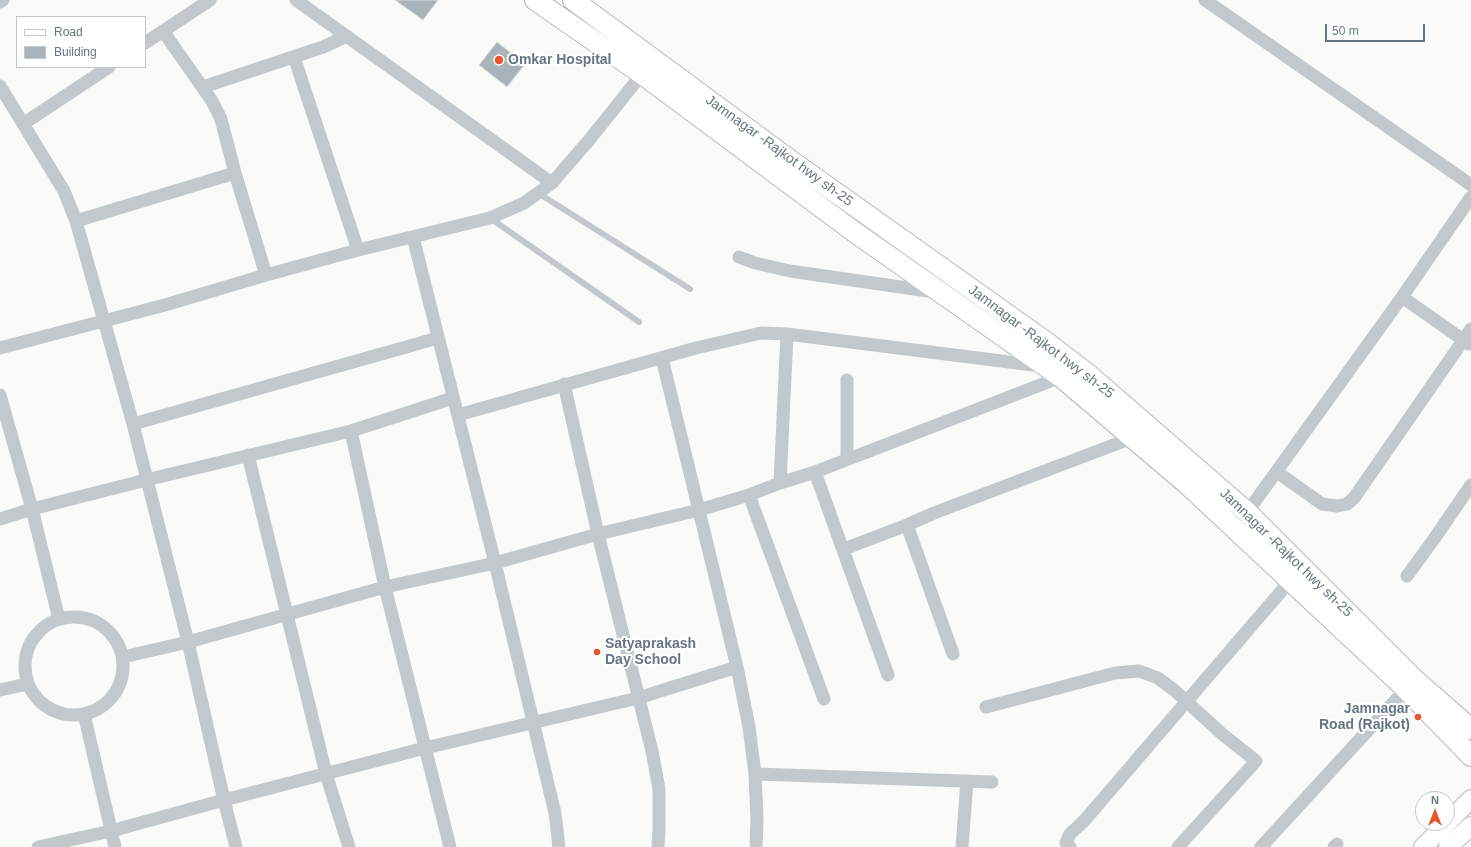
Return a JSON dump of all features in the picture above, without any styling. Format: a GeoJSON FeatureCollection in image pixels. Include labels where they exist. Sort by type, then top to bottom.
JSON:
{"type":"FeatureCollection","features":[{"type":"Feature","properties":{"kind":"main road"},"geometry":{"type":"LineString","coordinates":[[535,0],[648,67],[853,232],[1053,372],[1188,485],[1406,689],[1471,756]]}},
{"type":"Feature","properties":{"kind":"main road","name":"Jamnagar -Rajkot hwy sh-25"},"geometry":{"type":"LineString","coordinates":[[573,0],[648,67],[827,186],[1046,342],[1077,366],[1247,512],[1414,679],[1471,729]]}},
{"type":"Feature","properties":{"kind":"main road"},"geometry":{"type":"LineString","coordinates":[[1455,815],[1471,799]]}},
{"type":"Feature","properties":{"kind":"main road"},"geometry":{"type":"LineString","coordinates":[[1448,847],[1471,826]]}},
{"type":"Feature","properties":{"kind":"main road"},"geometry":{"type":"LineString","coordinates":[[1423,847],[1439,831]]}},
{"type":"Feature","properties":{"kind":"street"},"geometry":{"type":"LineString","coordinates":[[146,42],[163,31],[193,5],[210,0]]}},
{"type":"Feature","properties":{"kind":"street"},"geometry":{"type":"LineString","coordinates":[[296,0],[552,183]]}},
{"type":"Feature","properties":{"kind":"street"},"geometry":{"type":"LineString","coordinates":[[1205,0],[1471,185]]}},
{"type":"Feature","properties":{"kind":"street"},"geometry":{"type":"LineString","coordinates":[[163,31],[212,100],[221,119],[235,173],[266,275]]}},
{"type":"Feature","properties":{"kind":"street"},"geometry":{"type":"LineString","coordinates":[[202,87],[294,57],[347,36]]}},
{"type":"Feature","properties":{"kind":"street"},"geometry":{"type":"LineString","coordinates":[[294,57],[358,250]]}},
{"type":"Feature","properties":{"kind":"street"},"geometry":{"type":"LineString","coordinates":[[0,348],[165,305],[358,250],[490,218],[524,203],[552,183],[590,139],[648,67]]}},
{"type":"Feature","properties":{"kind":"street"},"geometry":{"type":"LineString","coordinates":[[23,124],[107,68]]}},
{"type":"Feature","properties":{"kind":"street"},"geometry":{"type":"LineString","coordinates":[[0,86],[64,191],[76,221],[133,424],[188,642],[236,847]]}},
{"type":"Feature","properties":{"kind":"street"},"geometry":{"type":"LineString","coordinates":[[76,221],[235,173]]}},
{"type":"Feature","properties":{"kind":"street"},"geometry":{"type":"LineString","coordinates":[[1235,530],[1402,297],[1471,197]]}},
{"type":"Feature","properties":{"kind":"street"},"geometry":{"type":"LineString","coordinates":[[413,237],[534,724],[555,813],[559,847]]}},
{"type":"Feature","properties":{"kind":"street"},"geometry":{"type":"LineString","coordinates":[[739,257],[755,263],[790,271],[939,292]]}},
{"type":"Feature","properties":{"kind":"street"},"geometry":{"type":"LineString","coordinates":[[1277,472],[1322,504],[1338,506],[1346,504],[1354,498],[1469,338],[1402,297]]}},
{"type":"Feature","properties":{"kind":"street"},"geometry":{"type":"LineString","coordinates":[[458,415],[564,384],[760,334],[787,334],[1053,372]]}},
{"type":"Feature","properties":{"kind":"street"},"geometry":{"type":"LineString","coordinates":[[780,483],[787,334]]}},
{"type":"Feature","properties":{"kind":"street"},"geometry":{"type":"LineString","coordinates":[[133,424],[438,338]]}},
{"type":"Feature","properties":{"kind":"street"},"geometry":{"type":"LineString","coordinates":[[662,358],[738,667],[749,727],[755,774],[757,819],[756,847]]}},
{"type":"Feature","properties":{"kind":"street"},"geometry":{"type":"LineString","coordinates":[[123,657],[188,642],[385,587],[495,563],[598,534],[699,510],[749,495],[780,483],[816,472],[1053,372],[1077,366]]}},
{"type":"Feature","properties":{"kind":"street"},"geometry":{"type":"LineString","coordinates":[[847,380],[847,459]]}},
{"type":"Feature","properties":{"kind":"street"},"geometry":{"type":"LineString","coordinates":[[564,384],[598,534],[652,751],[659,789],[660,832],[658,847]]}},
{"type":"Feature","properties":{"kind":"street"},"geometry":{"type":"LineString","coordinates":[[0,395],[32,509],[59,619]]}},
{"type":"Feature","properties":{"kind":"street"},"geometry":{"type":"LineString","coordinates":[[0,519],[32,509],[146,480],[350,431],[453,398]]}},
{"type":"Feature","properties":{"kind":"street"},"geometry":{"type":"LineString","coordinates":[[350,431],[385,587],[450,847]]}},
{"type":"Feature","properties":{"kind":"street"},"geometry":{"type":"LineString","coordinates":[[844,549],[907,526],[934,513],[1132,438]]}},
{"type":"Feature","properties":{"kind":"street"},"geometry":{"type":"LineString","coordinates":[[248,455],[326,774],[349,847]]}},
{"type":"Feature","properties":{"kind":"street"},"geometry":{"type":"LineString","coordinates":[[816,472],[888,675]]}},
{"type":"Feature","properties":{"kind":"street"},"geometry":{"type":"LineString","coordinates":[[1407,576],[1471,484]]}},
{"type":"Feature","properties":{"kind":"street"},"geometry":{"type":"LineString","coordinates":[[749,495],[824,699]]}},
{"type":"Feature","properties":{"kind":"street"},"geometry":{"type":"LineString","coordinates":[[907,526],[953,654]]}},
{"type":"Feature","properties":{"kind":"street"},"geometry":{"type":"LineString","coordinates":[[1070,847],[1066,843],[1070,834],[1084,821],[1186,700],[1290,581]]}},
{"type":"Feature","properties":{"kind":"street"},"geometry":{"type":"LineString","coordinates":[[75,616],[92,620],[106,628],[117,641],[123,657],[123,672],[119,687],[110,699],[98,709],[84,714],[70,715],[56,712],[44,705],[34,696],[28,684],[24,668],[26,652],[33,637],[44,626],[59,619],[75,616]]}},
{"type":"Feature","properties":{"kind":"street"},"geometry":{"type":"LineString","coordinates":[[38,847],[111,831],[425,748],[534,724],[638,698],[738,667]]}},
{"type":"Feature","properties":{"kind":"street"},"geometry":{"type":"LineString","coordinates":[[986,707],[1115,673],[1139,671],[1158,678],[1186,700],[1221,733],[1256,761],[1178,847]]}},
{"type":"Feature","properties":{"kind":"street"},"geometry":{"type":"LineString","coordinates":[[0,690],[28,684]]}},
{"type":"Feature","properties":{"kind":"street"},"geometry":{"type":"LineString","coordinates":[[1261,847],[1406,689]]}},
{"type":"Feature","properties":{"kind":"street"},"geometry":{"type":"LineString","coordinates":[[84,714],[115,847]]}},
{"type":"Feature","properties":{"kind":"street"},"geometry":{"type":"LineString","coordinates":[[755,774],[992,782]]}},
{"type":"Feature","properties":{"kind":"street"},"geometry":{"type":"LineString","coordinates":[[962,847],[967,781]]}},
{"type":"Feature","properties":{"kind":"lane"},"geometry":{"type":"LineString","coordinates":[[538,193],[690,289]]}},
{"type":"Feature","properties":{"kind":"lane"},"geometry":{"type":"LineString","coordinates":[[490,218],[639,322]]}},
{"type":"Feature","properties":{"kind":"building"},"geometry":{"type":"Polygon","coordinates":[[[395,0],[438,0],[423,20],[395,0]]]}},
{"type":"Feature","properties":{"kind":"building"},"geometry":{"type":"Polygon","coordinates":[[[497,42],[525,64],[507,87],[479,65],[497,42]]]}},
{"type":"Feature","properties":{"kind":"place","name":"Omkar Hospital"},"geometry":{"type":"Point","coordinates":[499,60]}},
{"type":"Feature","properties":{"kind":"place","name":"Satyaprakash Day School"},"geometry":{"type":"Point","coordinates":[597,652]}},
{"type":"Feature","properties":{"kind":"place","name":"Jamnagar Road (Rajkot)"},"geometry":{"type":"Point","coordinates":[1418,717]}}]}
